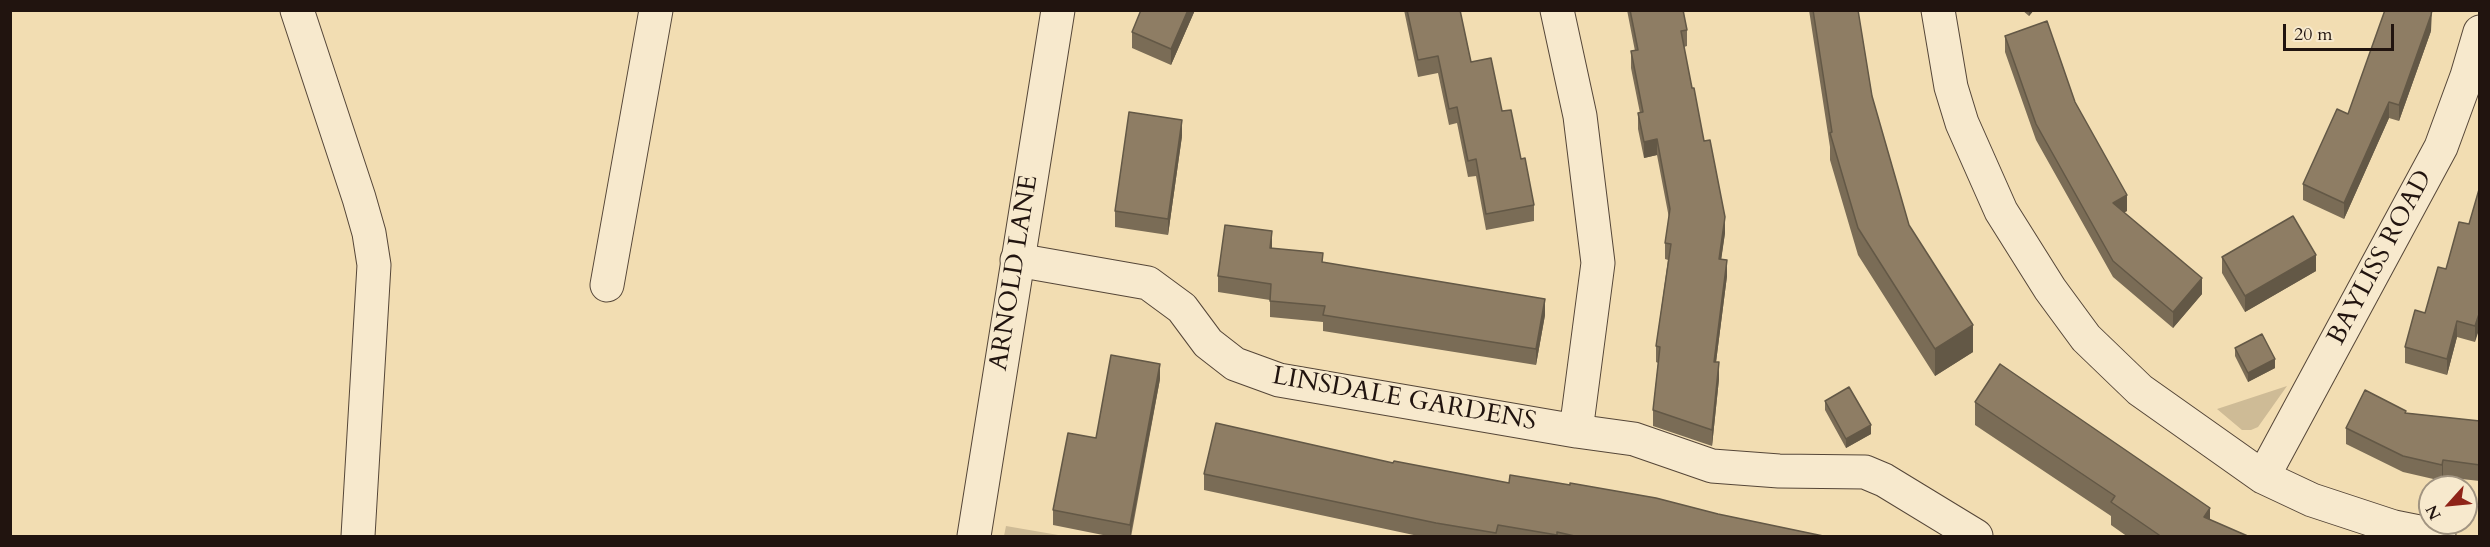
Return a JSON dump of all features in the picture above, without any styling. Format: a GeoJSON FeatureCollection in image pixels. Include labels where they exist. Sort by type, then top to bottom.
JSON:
{"type":"FeatureCollection","features":[{"type":"Feature","properties":{"kind":"street"},"geometry":{"type":"LineString","coordinates":[[297,10],[359,198],[369,233],[374,265],[358,537]]}},
{"type":"Feature","properties":{"kind":"street"},"geometry":{"type":"LineString","coordinates":[[606,285],[656,10]]}},
{"type":"Feature","properties":{"kind":"street","name":"ARNOLD LANE"},"geometry":{"type":"LineString","coordinates":[[974,537],[1058,10]]}},
{"type":"Feature","properties":{"kind":"street"},"geometry":{"type":"LineString","coordinates":[[1557,10],[1580,116],[1598,263],[1576,431]]}},
{"type":"Feature","properties":{"kind":"street"},"geometry":{"type":"LineString","coordinates":[[1938,10],[1951,87],[1962,123],[2001,211],[2050,289],[2086,338],[2140,390],[2263,477],[2312,500],[2394,526],[2439,537]]}},
{"type":"Feature","properties":{"kind":"street","name":"BAYLISS ROAD"},"geometry":{"type":"LineString","coordinates":[[2263,477],[2441,147],[2467,76],[2480,32]]}},
{"type":"Feature","properties":{"kind":"street","name":"LINSDALE GARDENS"},"geometry":{"type":"LineString","coordinates":[[1017,260],[1148,283],[1182,308],[1208,343],[1235,364],[1279,380],[1634,439],[1712,466],[1779,471],[1865,472],[1884,480],[1976,537]]}},
{"type":"Feature","properties":{"kind":"shaded area"},"geometry":{"type":"Polygon","coordinates":[[[2287,386],[2258,427],[2251,430],[2242,430],[2217,409],[2287,386]]]}},
{"type":"Feature","properties":{"kind":"shaded area"},"geometry":{"type":"Polygon","coordinates":[[[1006,526],[1064,536],[1004,536],[1006,526]]]}},
{"type":"Feature","properties":{"kind":"building"},"geometry":{"type":"Polygon","coordinates":[[[1141,10],[1188,10],[1171,49],[1132,32],[1141,10]]]}},
{"type":"Feature","properties":{"kind":"building"},"geometry":{"type":"Polygon","coordinates":[[[1407,10],[1460,10],[1471,62],[1491,58],[1502,111],[1511,110],[1521,159],[1525,158],[1534,205],[1486,214],[1476,159],[1468,161],[1457,107],[1449,109],[1438,56],[1418,60],[1407,10]]]}},
{"type":"Feature","properties":{"kind":"building"},"geometry":{"type":"Polygon","coordinates":[[[1630,10],[1683,10],[1687,30],[1681,31],[1692,88],[1694,88],[1704,141],[1710,140],[1725,217],[1719,259],[1727,260],[1714,362],[1719,362],[1712,430],[1653,410],[1660,347],[1656,346],[1671,244],[1665,243],[1670,209],[1657,139],[1644,142],[1638,113],[1643,112],[1631,51],[1638,50],[1630,10]]]}},
{"type":"Feature","properties":{"kind":"building"},"geometry":{"type":"Polygon","coordinates":[[[1813,10],[1858,10],[1872,96],[1909,225],[1973,325],[1935,349],[1858,228],[1830,133],[1832,132],[1813,10]]]}},
{"type":"Feature","properties":{"kind":"building"},"geometry":{"type":"Polygon","coordinates":[[[2385,10],[2432,10],[2399,105],[2389,102],[2344,203],[2303,184],[2337,109],[2348,114],[2385,10]]]}},
{"type":"Feature","properties":{"kind":"building"},"geometry":{"type":"Polygon","coordinates":[[[2047,21],[2075,102],[2127,195],[2113,203],[2202,278],[2173,312],[2113,261],[2036,124],[2005,36],[2047,21]]]}},
{"type":"Feature","properties":{"kind":"building"},"geometry":{"type":"Polygon","coordinates":[[[1129,112],[1182,120],[1168,219],[1115,211],[1129,112]]]}},
{"type":"Feature","properties":{"kind":"building"},"geometry":{"type":"Polygon","coordinates":[[[2480,186],[2480,311],[2475,326],[2457,321],[2447,359],[2405,347],[2415,310],[2425,313],[2438,267],[2446,269],[2459,222],[2469,224],[2480,186]]]}},
{"type":"Feature","properties":{"kind":"building"},"geometry":{"type":"Polygon","coordinates":[[[2293,216],[2316,255],[2245,296],[2222,257],[2293,216]]]}},
{"type":"Feature","properties":{"kind":"building"},"geometry":{"type":"Polygon","coordinates":[[[1225,225],[1272,231],[1270,248],[1323,253],[1322,262],[1545,299],[1536,349],[1323,315],[1325,306],[1270,301],[1271,284],[1218,276],[1225,225]]]}},
{"type":"Feature","properties":{"kind":"building"},"geometry":{"type":"Polygon","coordinates":[[[2262,334],[2275,359],[2248,373],[2235,348],[2262,334]]]}},
{"type":"Feature","properties":{"kind":"building"},"geometry":{"type":"Polygon","coordinates":[[[1111,355],[1160,364],[1130,525],[1053,510],[1068,433],[1096,438],[1111,355]]]}},
{"type":"Feature","properties":{"kind":"building"},"geometry":{"type":"Polygon","coordinates":[[[2000,364],[2210,508],[2204,517],[2250,537],[2162,537],[2111,502],[2115,496],[1975,402],[2000,364]]]}},
{"type":"Feature","properties":{"kind":"building"},"geometry":{"type":"Polygon","coordinates":[[[1849,387],[1871,425],[1846,439],[1825,401],[1849,387]]]}},
{"type":"Feature","properties":{"kind":"building"},"geometry":{"type":"Polygon","coordinates":[[[2365,390],[2406,411],[2405,413],[2480,421],[2480,465],[2443,460],[2442,465],[2403,456],[2346,428],[2365,390]]]}},
{"type":"Feature","properties":{"kind":"building"},"geometry":{"type":"Polygon","coordinates":[[[1216,423],[1393,463],[1394,461],[1509,483],[1510,475],[1570,485],[1570,483],[1656,498],[1718,514],[1828,537],[1579,537],[1498,525],[1496,533],[1436,523],[1204,474],[1216,423]]]}}]}
